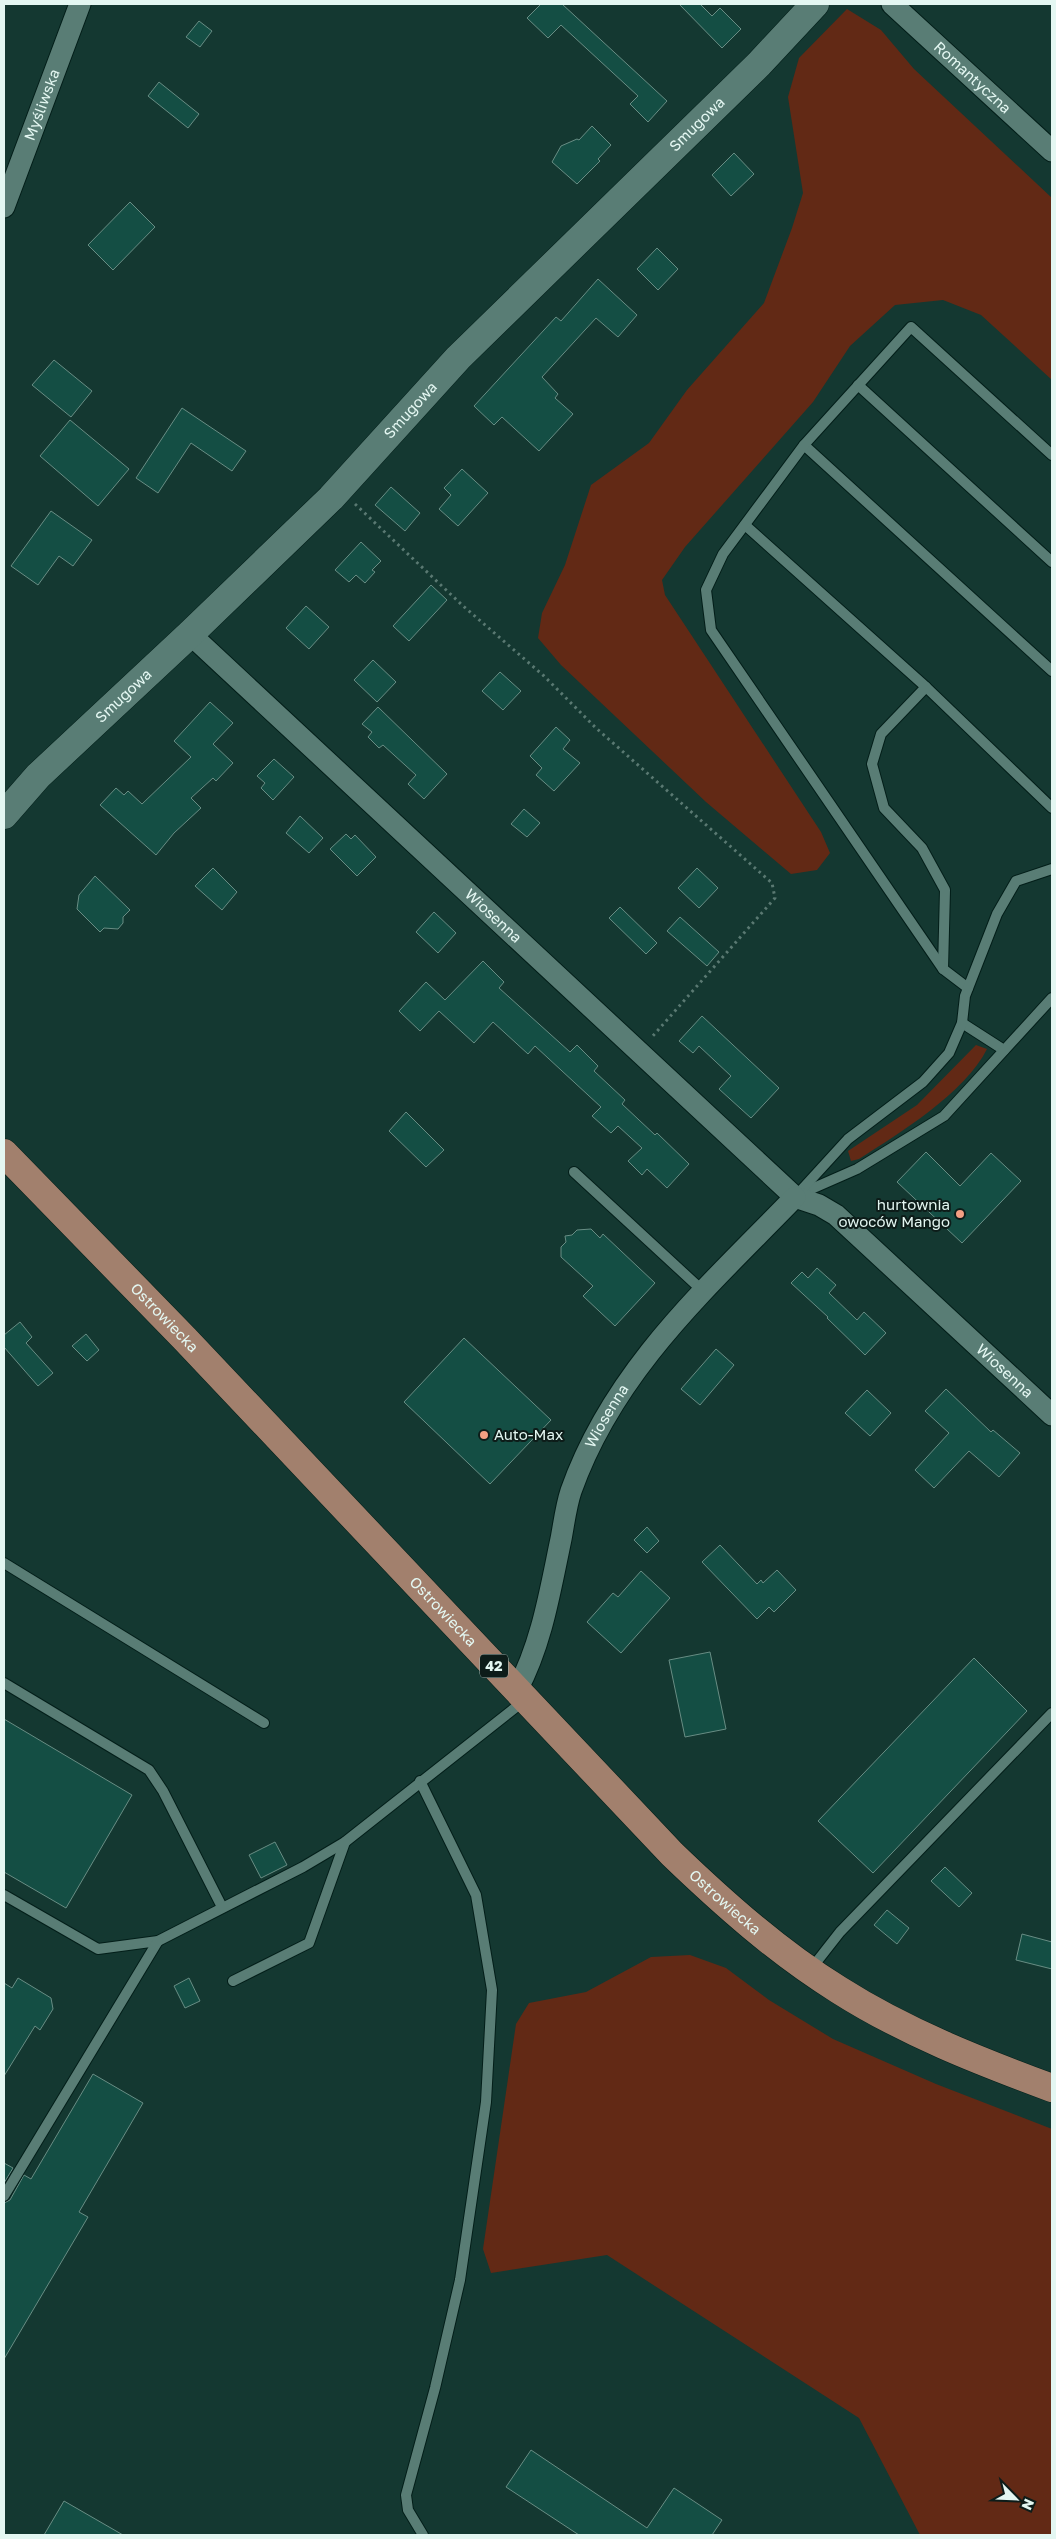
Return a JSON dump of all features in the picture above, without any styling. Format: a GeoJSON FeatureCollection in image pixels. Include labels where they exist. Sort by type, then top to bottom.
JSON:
{"type":"FeatureCollection","features":[{"type":"Feature","properties":{"kind":"main road","name":"Ostrowiecka"},"geometry":{"type":"LineString","coordinates":[[4,1153],[186,1339],[672,1854],[729,1909],[839,1990],[900,2024],[967,2056],[1052,2088]]}},
{"type":"Feature","properties":{"kind":"street","name":"Myśliwska"},"geometry":{"type":"LineString","coordinates":[[4,207],[80,4]]}},
{"type":"Feature","properties":{"kind":"street","name":"Smugowa"},"geometry":{"type":"LineString","coordinates":[[4,815],[38,776],[190,634],[339,489],[458,358],[759,64],[816,4]]}},
{"type":"Feature","properties":{"kind":"street","name":"Romantyczna"},"geometry":{"type":"LineString","coordinates":[[892,4],[1052,151]]}},
{"type":"Feature","properties":{"kind":"street","name":"Wiosenna"},"geometry":{"type":"LineString","coordinates":[[190,634],[795,1196],[828,1209],[836,1215],[1051,1410]]}},
{"type":"Feature","properties":{"kind":"street","name":"Wiosenna"},"geometry":{"type":"LineString","coordinates":[[521,1695],[542,1630],[571,1492],[593,1439],[621,1389],[650,1350],[795,1196]]}},
{"type":"Feature","properties":{"kind":"lane"},"geometry":{"type":"LineString","coordinates":[[968,988],[943,969],[711,630],[706,590],[723,554],[804,445],[911,327],[1052,455]]}},
{"type":"Feature","properties":{"kind":"lane"},"geometry":{"type":"LineString","coordinates":[[858,385],[1052,562]]}},
{"type":"Feature","properties":{"kind":"lane"},"geometry":{"type":"LineString","coordinates":[[804,445],[1052,671]]}},
{"type":"Feature","properties":{"kind":"lane"},"geometry":{"type":"LineString","coordinates":[[745,525],[926,687],[1052,808]]}},
{"type":"Feature","properties":{"kind":"lane"},"geometry":{"type":"LineString","coordinates":[[926,687],[881,734],[872,764],[884,808],[922,848],[945,890],[943,969]]}},
{"type":"Feature","properties":{"kind":"lane"},"geometry":{"type":"LineString","coordinates":[[795,1196],[848,1139],[924,1082],[949,1053],[962,1023],[968,988],[997,914],[1016,881],[1052,869]]}},
{"type":"Feature","properties":{"kind":"lane"},"geometry":{"type":"LineString","coordinates":[[795,1196],[858,1169],[944,1116],[1052,998]]}},
{"type":"Feature","properties":{"kind":"lane"},"geometry":{"type":"LineString","coordinates":[[962,1023],[1004,1050]]}},
{"type":"Feature","properties":{"kind":"lane"},"geometry":{"type":"LineString","coordinates":[[574,1172],[704,1292]]}},
{"type":"Feature","properties":{"kind":"lane"},"geometry":{"type":"LineString","coordinates":[[4,1563],[264,1723]]}},
{"type":"Feature","properties":{"kind":"lane"},"geometry":{"type":"LineString","coordinates":[[4,1683],[149,1770],[163,1791],[222,1907]]}},
{"type":"Feature","properties":{"kind":"lane"},"geometry":{"type":"LineString","coordinates":[[4,1895],[98,1949],[158,1941],[303,1867],[345,1842],[521,1695]]}},
{"type":"Feature","properties":{"kind":"lane"},"geometry":{"type":"LineString","coordinates":[[810,1970],[840,1932],[1052,1713]]}},
{"type":"Feature","properties":{"kind":"lane"},"geometry":{"type":"LineString","coordinates":[[420,1781],[476,1895],[492,1990],[486,2102],[460,2280],[435,2388],[406,2495],[408,2510],[422,2535]]}},
{"type":"Feature","properties":{"kind":"lane"},"geometry":{"type":"LineString","coordinates":[[233,1982],[309,1943],[345,1842]]}},
{"type":"Feature","properties":{"kind":"lane"},"geometry":{"type":"LineString","coordinates":[[4,2196],[158,1941]]}},
{"type":"Feature","properties":{"kind":"path"},"geometry":{"type":"LineString","coordinates":[[339,489],[462,604],[544,676],[596,728],[772,883],[775,898],[639,1051]]}},
{"type":"Feature","properties":{"kind":"shaded area"},"geometry":{"type":"Polygon","coordinates":[[[847,9],[881,30],[914,69],[1052,198],[1052,380],[981,315],[943,300],[895,305],[850,346],[813,402],[685,547],[662,580],[665,595],[821,832],[830,853],[817,870],[791,874],[706,802],[561,665],[538,638],[542,613],[565,565],[591,485],[649,443],[687,390],[764,303],[803,193],[788,97],[799,58],[847,9]]]}},
{"type":"Feature","properties":{"kind":"shaded area"},"geometry":{"type":"Polygon","coordinates":[[[976,1045],[987,1049],[977,1065],[948,1096],[893,1137],[859,1159],[851,1161],[848,1151],[917,1105],[976,1045]]]}},
{"type":"Feature","properties":{"kind":"shaded area"},"geometry":{"type":"Polygon","coordinates":[[[690,1955],[726,1968],[769,2000],[833,2039],[936,2084],[1052,2129],[1052,2535],[920,2535],[859,2418],[607,2255],[491,2273],[483,2249],[516,2024],[529,2003],[586,1992],[651,1957],[690,1955]]]}},
{"type":"Feature","properties":{"kind":"building"},"geometry":{"type":"Polygon","coordinates":[[[541,4],[562,4],[667,101],[648,122],[630,104],[638,96],[561,25],[548,38],[527,18],[541,4]]]}},
{"type":"Feature","properties":{"kind":"building"},"geometry":{"type":"Polygon","coordinates":[[[679,4],[700,4],[712,16],[720,8],[741,29],[722,48],[679,4]]]}},
{"type":"Feature","properties":{"kind":"building"},"geometry":{"type":"Polygon","coordinates":[[[199,21],[212,31],[200,47],[186,37],[199,21]]]}},
{"type":"Feature","properties":{"kind":"building"},"geometry":{"type":"Polygon","coordinates":[[[159,82],[199,114],[188,128],[148,96],[159,82]]]}},
{"type":"Feature","properties":{"kind":"building"},"geometry":{"type":"Polygon","coordinates":[[[592,126],[611,145],[598,159],[600,161],[577,184],[552,162],[561,146],[577,139],[579,140],[592,126]]]}},
{"type":"Feature","properties":{"kind":"building"},"geometry":{"type":"Polygon","coordinates":[[[734,153],[754,174],[731,196],[712,175],[734,153]]]}},
{"type":"Feature","properties":{"kind":"building"},"geometry":{"type":"Polygon","coordinates":[[[130,202],[155,227],[113,270],[88,245],[130,202]]]}},
{"type":"Feature","properties":{"kind":"building"},"geometry":{"type":"Polygon","coordinates":[[[657,248],[678,269],[658,290],[637,269],[657,248]]]}},
{"type":"Feature","properties":{"kind":"building"},"geometry":{"type":"Polygon","coordinates":[[[598,279],[637,315],[618,337],[596,318],[542,377],[558,394],[555,398],[573,414],[539,451],[502,417],[494,425],[474,406],[556,317],[561,321],[598,279]]]}},
{"type":"Feature","properties":{"kind":"building"},"geometry":{"type":"Polygon","coordinates":[[[54,360],[92,391],[71,417],[32,385],[54,360]]]}},
{"type":"Feature","properties":{"kind":"building"},"geometry":{"type":"Polygon","coordinates":[[[182,408],[246,451],[232,471],[191,443],[158,493],[136,478],[182,408]]]}},
{"type":"Feature","properties":{"kind":"building"},"geometry":{"type":"Polygon","coordinates":[[[70,420],[129,469],[98,506],[40,456],[70,420]]]}},
{"type":"Feature","properties":{"kind":"building"},"geometry":{"type":"Polygon","coordinates":[[[462,469],[488,493],[458,526],[439,509],[451,495],[444,488],[462,469]]]}},
{"type":"Feature","properties":{"kind":"building"},"geometry":{"type":"Polygon","coordinates":[[[391,487],[420,513],[405,531],[375,505],[391,487]]]}},
{"type":"Feature","properties":{"kind":"building"},"geometry":{"type":"Polygon","coordinates":[[[51,511],[92,540],[73,566],[59,556],[38,585],[11,566],[51,511]]]}},
{"type":"Feature","properties":{"kind":"building"},"geometry":{"type":"Polygon","coordinates":[[[361,542],[381,561],[372,570],[375,572],[365,583],[356,575],[349,582],[335,570],[361,542]]]}},
{"type":"Feature","properties":{"kind":"building"},"geometry":{"type":"Polygon","coordinates":[[[431,585],[447,600],[409,641],[393,626],[431,585]]]}},
{"type":"Feature","properties":{"kind":"building"},"geometry":{"type":"Polygon","coordinates":[[[306,606],[329,627],[309,649],[286,628],[306,606]]]}},
{"type":"Feature","properties":{"kind":"building"},"geometry":{"type":"Polygon","coordinates":[[[373,660],[396,682],[377,702],[354,680],[373,660]]]}},
{"type":"Feature","properties":{"kind":"building"},"geometry":{"type":"Polygon","coordinates":[[[500,672],[521,691],[503,710],[482,691],[500,672]]]}},
{"type":"Feature","properties":{"kind":"building"},"geometry":{"type":"Polygon","coordinates":[[[210,702],[233,723],[213,744],[233,763],[216,781],[213,778],[191,798],[201,808],[174,833],[156,855],[100,805],[116,788],[124,795],[128,791],[142,804],[191,757],[174,741],[210,702]]]}},
{"type":"Feature","properties":{"kind":"building"},"geometry":{"type":"Polygon","coordinates":[[[378,707],[447,774],[424,799],[408,784],[416,775],[383,745],[379,748],[368,737],[372,732],[362,724],[378,707]]]}},
{"type":"Feature","properties":{"kind":"building"},"geometry":{"type":"Polygon","coordinates":[[[556,727],[570,740],[563,749],[580,763],[554,791],[536,775],[542,768],[530,756],[556,727]]]}},
{"type":"Feature","properties":{"kind":"building"},"geometry":{"type":"Polygon","coordinates":[[[274,759],[294,777],[273,800],[261,788],[265,783],[257,776],[274,759]]]}},
{"type":"Feature","properties":{"kind":"building"},"geometry":{"type":"Polygon","coordinates":[[[524,809],[540,823],[527,837],[511,824],[524,809]]]}},
{"type":"Feature","properties":{"kind":"building"},"geometry":{"type":"Polygon","coordinates":[[[300,816],[323,838],[309,853],[286,833],[300,816]]]}},
{"type":"Feature","properties":{"kind":"building"},"geometry":{"type":"Polygon","coordinates":[[[346,834],[351,839],[355,835],[376,857],[357,876],[330,849],[346,834]]]}},
{"type":"Feature","properties":{"kind":"building"},"geometry":{"type":"Polygon","coordinates":[[[213,868],[237,892],[222,910],[195,886],[213,868]]]}},
{"type":"Feature","properties":{"kind":"building"},"geometry":{"type":"Polygon","coordinates":[[[697,868],[718,888],[699,908],[678,888],[697,868]]]}},
{"type":"Feature","properties":{"kind":"building"},"geometry":{"type":"Polygon","coordinates":[[[95,876],[130,910],[123,917],[123,923],[118,929],[104,928],[100,932],[77,909],[79,895],[95,876]]]}},
{"type":"Feature","properties":{"kind":"building"},"geometry":{"type":"Polygon","coordinates":[[[620,907],[657,943],[646,954],[609,918],[620,907]]]}},
{"type":"Feature","properties":{"kind":"building"},"geometry":{"type":"Polygon","coordinates":[[[434,912],[456,933],[438,953],[416,932],[434,912]]]}},
{"type":"Feature","properties":{"kind":"building"},"geometry":{"type":"Polygon","coordinates":[[[680,917],[719,952],[707,966],[667,931],[680,917]]]}},
{"type":"Feature","properties":{"kind":"building"},"geometry":{"type":"Polygon","coordinates":[[[483,961],[504,982],[499,988],[570,1052],[577,1045],[598,1066],[594,1071],[625,1100],[622,1104],[655,1135],[657,1133],[689,1164],[667,1188],[647,1169],[642,1175],[628,1161],[642,1148],[618,1126],[611,1133],[592,1116],[601,1107],[535,1046],[528,1054],[493,1022],[474,1043],[439,1011],[420,1031],[399,1011],[426,982],[445,1000],[483,961]]]}},
{"type":"Feature","properties":{"kind":"building"},"geometry":{"type":"Polygon","coordinates":[[[702,1016],[779,1088],[751,1118],[719,1089],[731,1076],[699,1046],[693,1053],[679,1041],[702,1016]]]}},
{"type":"Feature","properties":{"kind":"building"},"geometry":{"type":"Polygon","coordinates":[[[406,1112],[444,1150],[426,1167],[389,1131],[406,1112]]]}},
{"type":"Feature","properties":{"kind":"building","name":"hurtownia owoców Mango"},"geometry":{"type":"Polygon","coordinates":[[[926,1152],[960,1186],[991,1153],[1021,1181],[962,1243],[897,1182],[926,1152]]]}},
{"type":"Feature","properties":{"kind":"building"},"geometry":{"type":"Polygon","coordinates":[[[591,1229],[600,1238],[603,1234],[655,1283],[615,1326],[583,1296],[593,1286],[561,1257],[561,1247],[566,1242],[565,1236],[572,1235],[577,1230],[591,1229]]]}},
{"type":"Feature","properties":{"kind":"building"},"geometry":{"type":"Polygon","coordinates":[[[817,1268],[836,1285],[829,1293],[857,1320],[864,1312],[886,1333],[865,1355],[791,1283],[802,1272],[808,1278],[817,1268]]]}},
{"type":"Feature","properties":{"kind":"building"},"geometry":{"type":"Polygon","coordinates":[[[20,1322],[32,1337],[26,1343],[53,1373],[38,1386],[4,1347],[4,1335],[20,1322]]]}},
{"type":"Feature","properties":{"kind":"building"},"geometry":{"type":"Polygon","coordinates":[[[86,1334],[99,1350],[87,1361],[72,1346],[86,1334]]]}},
{"type":"Feature","properties":{"kind":"building"},"geometry":{"type":"Polygon","coordinates":[[[464,1338],[551,1420],[490,1484],[404,1402],[464,1338]]]}},
{"type":"Feature","properties":{"kind":"building"},"geometry":{"type":"Polygon","coordinates":[[[716,1349],[734,1365],[700,1405],[681,1389],[716,1349]]]}},
{"type":"Feature","properties":{"kind":"building"},"geometry":{"type":"Polygon","coordinates":[[[946,1389],[991,1432],[993,1430],[1020,1453],[999,1477],[969,1451],[934,1488],[915,1470],[949,1433],[925,1411],[946,1389]]]}},
{"type":"Feature","properties":{"kind":"building"},"geometry":{"type":"Polygon","coordinates":[[[867,1390],[891,1413],[870,1436],[845,1413],[867,1390]]]}},
{"type":"Feature","properties":{"kind":"building"},"geometry":{"type":"Polygon","coordinates":[[[647,1527],[659,1541],[647,1553],[634,1540],[647,1527]]]}},
{"type":"Feature","properties":{"kind":"building"},"geometry":{"type":"Polygon","coordinates":[[[720,1545],[757,1584],[761,1580],[763,1583],[777,1570],[796,1590],[774,1612],[769,1607],[757,1619],[702,1562],[720,1545]]]}},
{"type":"Feature","properties":{"kind":"building"},"geometry":{"type":"Polygon","coordinates":[[[641,1571],[670,1598],[621,1653],[587,1622],[613,1593],[618,1597],[641,1571]]]}},
{"type":"Feature","properties":{"kind":"building"},"geometry":{"type":"Polygon","coordinates":[[[710,1652],[726,1729],[685,1737],[669,1660],[710,1652]]]}},
{"type":"Feature","properties":{"kind":"building"},"geometry":{"type":"Polygon","coordinates":[[[974,1658],[1027,1711],[873,1873],[818,1821],[974,1658]]]}},
{"type":"Feature","properties":{"kind":"building"},"geometry":{"type":"Polygon","coordinates":[[[4,1719],[132,1795],[66,1908],[4,1872],[4,1719]]]}},
{"type":"Feature","properties":{"kind":"building"},"geometry":{"type":"Polygon","coordinates":[[[275,1842],[287,1865],[261,1878],[249,1855],[275,1842]]]}},
{"type":"Feature","properties":{"kind":"building"},"geometry":{"type":"Polygon","coordinates":[[[945,1867],[972,1893],[959,1907],[931,1881],[945,1867]]]}},
{"type":"Feature","properties":{"kind":"building"},"geometry":{"type":"Polygon","coordinates":[[[887,1910],[909,1928],[897,1944],[874,1925],[887,1910]]]}},
{"type":"Feature","properties":{"kind":"building"},"geometry":{"type":"Polygon","coordinates":[[[1022,1934],[1052,1942],[1052,1969],[1016,1960],[1022,1934]]]}},
{"type":"Feature","properties":{"kind":"building"},"geometry":{"type":"Polygon","coordinates":[[[18,1978],[51,1998],[53,2009],[40,2030],[35,2026],[4,2076],[4,1983],[12,1988],[18,1978]]]}},
{"type":"Feature","properties":{"kind":"building"},"geometry":{"type":"Polygon","coordinates":[[[189,1978],[200,2001],[185,2008],[174,1986],[189,1978]]]}},
{"type":"Feature","properties":{"kind":"building"},"geometry":{"type":"Polygon","coordinates":[[[93,2074],[143,2103],[79,2212],[88,2217],[4,2359],[4,2203],[10,2200],[24,2175],[31,2179],[93,2074]]]}},
{"type":"Feature","properties":{"kind":"building"},"geometry":{"type":"Polygon","coordinates":[[[4,2163],[13,2168],[4,2183],[4,2163]]]}},
{"type":"Feature","properties":{"kind":"building"},"geometry":{"type":"Polygon","coordinates":[[[531,2450],[647,2528],[674,2488],[722,2520],[712,2535],[579,2535],[506,2487],[531,2450]]]}},
{"type":"Feature","properties":{"kind":"building"},"geometry":{"type":"Polygon","coordinates":[[[64,2501],[123,2535],[44,2535],[64,2501]]]}},
{"type":"Feature","properties":{"kind":"place","name":"hurtownia owoców Mango"},"geometry":{"type":"Point","coordinates":[960,1214]}},
{"type":"Feature","properties":{"kind":"place","name":"Auto-Max"},"geometry":{"type":"Point","coordinates":[484,1435]}}]}
